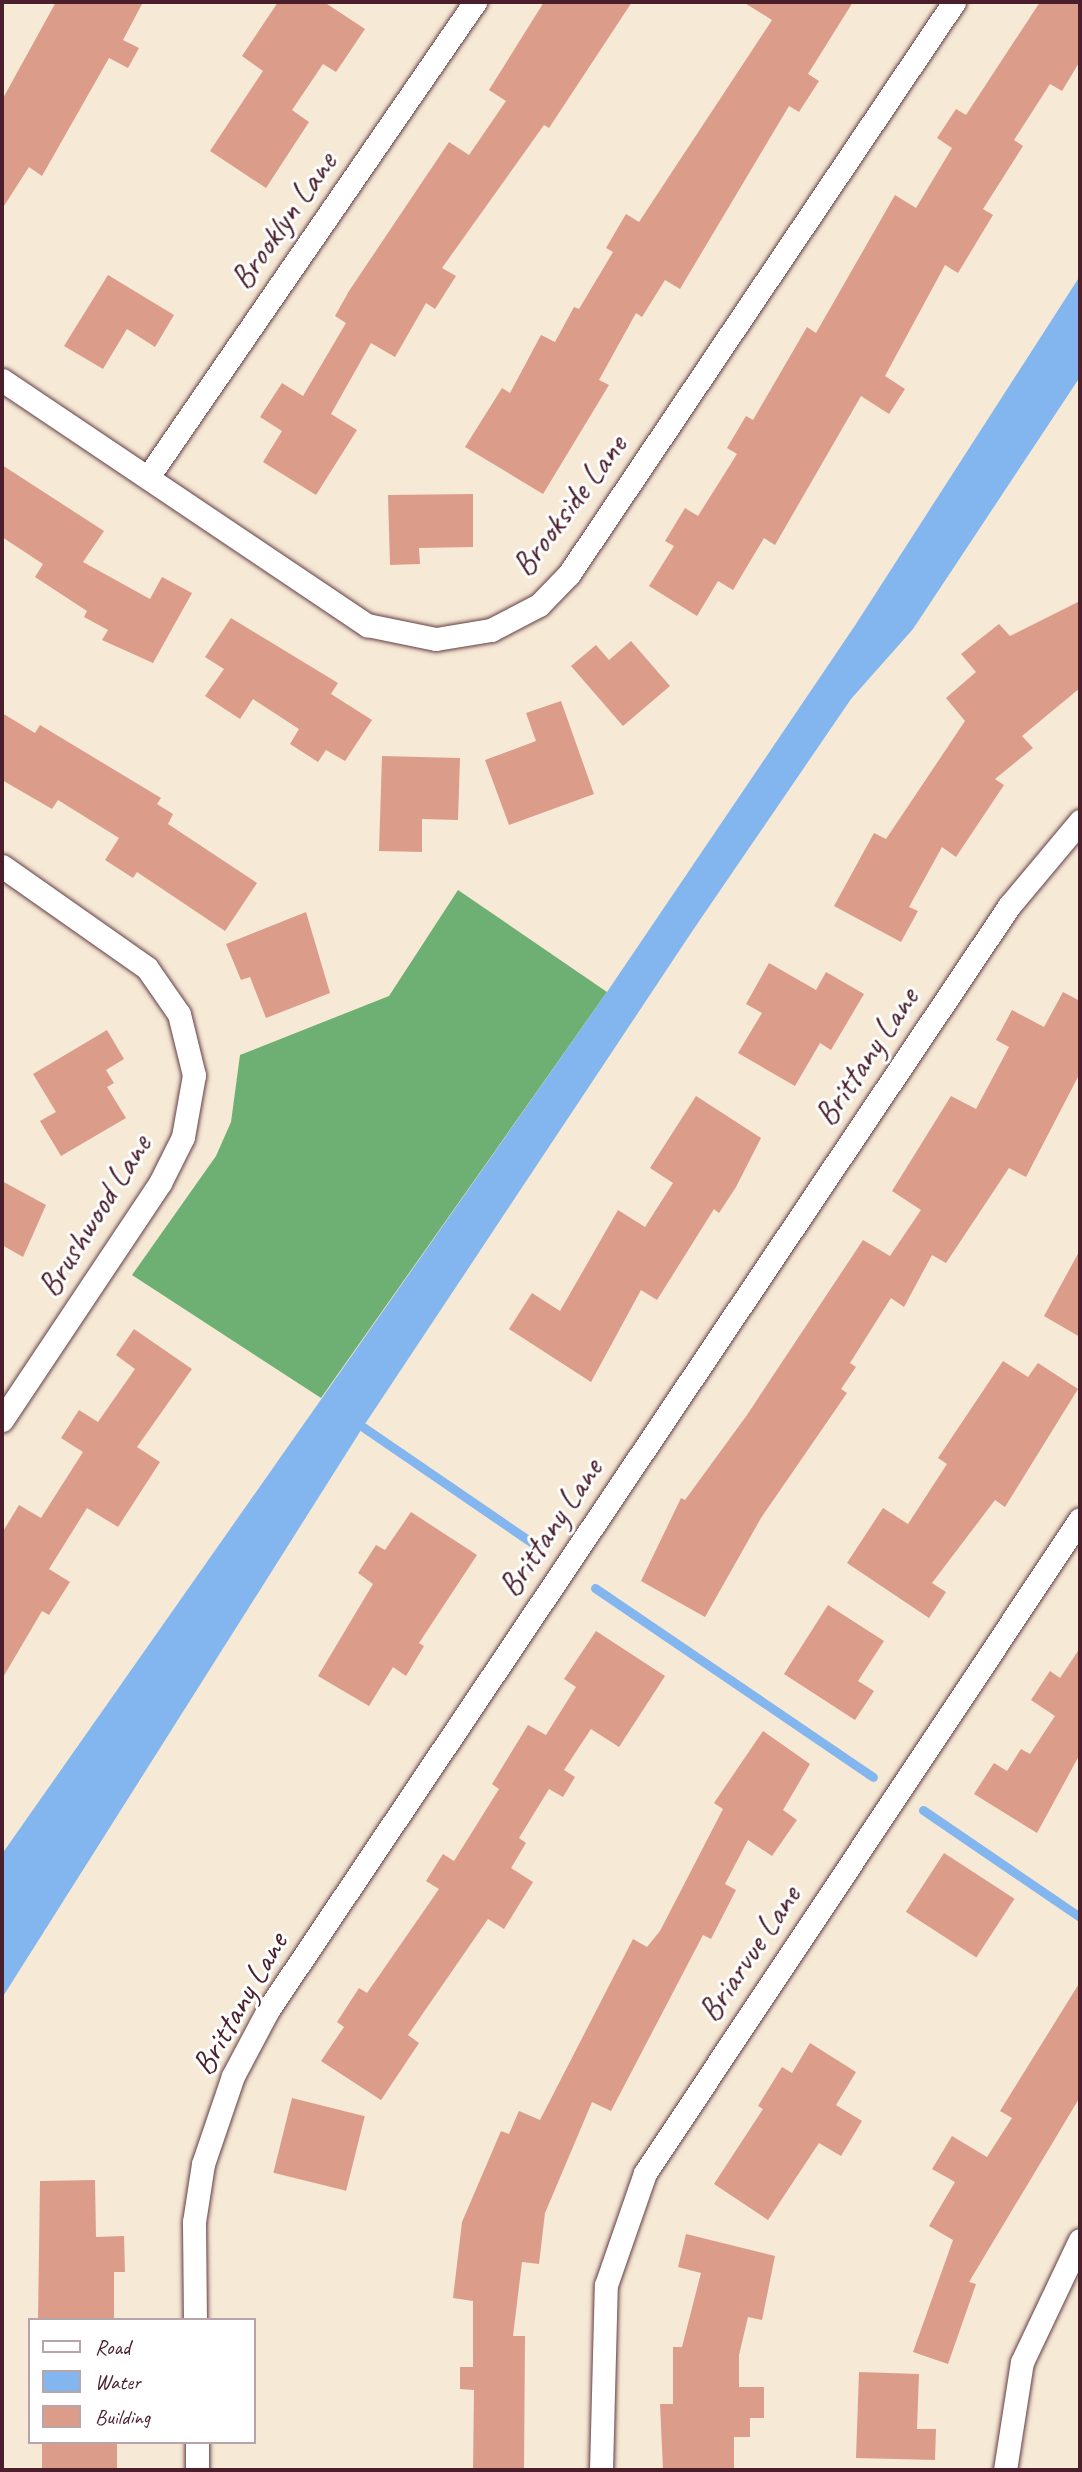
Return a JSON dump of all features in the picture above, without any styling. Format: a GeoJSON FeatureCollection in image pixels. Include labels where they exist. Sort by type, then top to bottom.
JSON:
{"type":"FeatureCollection","features":[{"type":"Feature","properties":{"kind":"street","name":"Brooklyn Lane"},"geometry":{"type":"LineString","coordinates":[[148,477],[475,2]]}},
{"type":"Feature","properties":{"kind":"street","name":"Brookside Lane"},"geometry":{"type":"LineString","coordinates":[[2,380],[383,631],[456,638],[522,616],[555,590],[584,552],[954,2]]}},
{"type":"Feature","properties":{"kind":"street","name":"Brittany Lane"},"geometry":{"type":"LineString","coordinates":[[195,2318],[194,2222],[203,2164],[233,2076],[268,2010],[1009,906],[1080,821]]}},
{"type":"Feature","properties":{"kind":"street","name":"Brushwood Lane"},"geometry":{"type":"LineString","coordinates":[[2,866],[147,968],[179,1014],[194,1074],[183,1138],[160,1183],[2,1420]]}},
{"type":"Feature","properties":{"kind":"street","name":"Briarvue Lane"},"geometry":{"type":"LineString","coordinates":[[601,2470],[606,2285],[645,2173],[1080,1519]]}},
{"type":"Feature","properties":{"kind":"street"},"geometry":{"type":"LineString","coordinates":[[1005,2470],[1022,2362],[1080,2240]]}},
{"type":"Feature","properties":{"kind":"street"},"geometry":{"type":"LineString","coordinates":[[197,2444],[197,2470]]}},
{"type":"Feature","properties":{"kind":"green space"},"geometry":{"type":"Polygon","coordinates":[[[458,890],[607,992],[321,1398],[132,1275],[216,1156],[231,1122],[240,1055],[389,996],[458,890]]]}},
{"type":"Feature","properties":{"kind":"water"},"geometry":{"type":"Polygon","coordinates":[[[1080,276],[1080,377],[913,629],[851,699],[691,933],[363,1427],[2,1998],[2,1854],[607,992],[856,624],[1080,276]]]}},
{"type":"Feature","properties":{"kind":"building"},"geometry":{"type":"Polygon","coordinates":[[[56,2],[143,2],[123,40],[139,48],[128,68],[109,58],[42,176],[29,167],[2,209],[2,100],[56,2]]]}},
{"type":"Feature","properties":{"kind":"building"},"geometry":{"type":"Polygon","coordinates":[[[278,2],[324,2],[365,29],[336,72],[323,64],[292,110],[309,122],[266,188],[210,151],[263,71],[242,56],[278,2]]]}},
{"type":"Feature","properties":{"kind":"building"},"geometry":{"type":"Polygon","coordinates":[[[544,2],[632,2],[549,128],[544,125],[442,268],[456,276],[435,309],[426,303],[395,357],[371,343],[331,414],[357,430],[316,495],[263,462],[282,431],[260,417],[282,383],[303,396],[346,323],[335,316],[349,291],[449,142],[469,155],[506,101],[489,90],[544,2]]]}},
{"type":"Feature","properties":{"kind":"building"},"geometry":{"type":"Polygon","coordinates":[[[743,2],[853,2],[808,74],[819,81],[799,112],[789,106],[680,289],[665,280],[642,317],[636,313],[599,380],[609,385],[543,494],[465,447],[502,388],[510,393],[541,335],[555,342],[574,307],[579,309],[613,252],[606,248],[626,214],[639,222],[772,20],[743,2]]]}},
{"type":"Feature","properties":{"kind":"building"},"geometry":{"type":"Polygon","coordinates":[[[1040,2],[1080,2],[1080,61],[1062,91],[1050,84],[1014,140],[1023,146],[983,209],[993,215],[958,273],[945,265],[885,376],[905,389],[889,414],[861,396],[775,545],[764,538],[733,590],[718,581],[697,616],[649,586],[674,546],[665,541],[685,508],[698,516],[737,454],[727,448],[746,416],[753,420],[807,327],[816,333],[895,195],[916,208],[952,148],[937,138],[956,109],[966,115],[1040,2]]]}},
{"type":"Feature","properties":{"kind":"building"},"geometry":{"type":"Polygon","coordinates":[[[108,275],[174,315],[155,347],[127,329],[103,369],[64,346],[108,275]]]}},
{"type":"Feature","properties":{"kind":"building"},"geometry":{"type":"Polygon","coordinates":[[[2,465],[104,531],[83,562],[150,599],[162,577],[192,593],[153,663],[102,640],[108,630],[84,617],[87,611],[35,577],[43,564],[2,537],[2,465]]]}},
{"type":"Feature","properties":{"kind":"building"},"geometry":{"type":"Polygon","coordinates":[[[473,494],[473,547],[419,548],[420,564],[390,565],[388,495],[473,494]]]}},
{"type":"Feature","properties":{"kind":"building"},"geometry":{"type":"Polygon","coordinates":[[[1080,601],[1080,688],[1022,736],[1033,748],[995,779],[1004,785],[956,857],[942,847],[909,907],[918,911],[901,942],[834,906],[874,833],[886,839],[965,721],[946,698],[976,672],[961,654],[999,624],[1010,636],[1080,601]]]}},
{"type":"Feature","properties":{"kind":"building"},"geometry":{"type":"Polygon","coordinates":[[[231,618],[338,683],[331,694],[372,720],[345,761],[326,750],[318,762],[290,744],[299,729],[253,699],[240,719],[205,696],[224,669],[205,657],[231,618]]]}},
{"type":"Feature","properties":{"kind":"building"},"geometry":{"type":"Polygon","coordinates":[[[631,641],[670,686],[623,726],[571,666],[596,645],[609,660],[631,641]]]}},
{"type":"Feature","properties":{"kind":"building"},"geometry":{"type":"Polygon","coordinates":[[[561,701],[594,794],[509,825],[485,760],[536,741],[526,713],[561,701]]]}},
{"type":"Feature","properties":{"kind":"building"},"geometry":{"type":"Polygon","coordinates":[[[2,713],[35,733],[40,725],[161,798],[157,804],[173,814],[168,824],[257,883],[225,931],[137,872],[133,878],[105,860],[119,838],[58,800],[52,809],[2,780],[2,713]]]}},
{"type":"Feature","properties":{"kind":"building"},"geometry":{"type":"Polygon","coordinates":[[[382,756],[460,758],[458,820],[422,819],[422,852],[379,851],[382,756]]]}},
{"type":"Feature","properties":{"kind":"building"},"geometry":{"type":"Polygon","coordinates":[[[306,912],[330,993],[266,1018],[250,977],[241,980],[226,944],[306,912]]]}},
{"type":"Feature","properties":{"kind":"building"},"geometry":{"type":"Polygon","coordinates":[[[769,963],[816,990],[826,972],[864,994],[831,1050],[820,1043],[795,1086],[738,1053],[762,1013],[746,1004],[769,963]]]}},
{"type":"Feature","properties":{"kind":"building"},"geometry":{"type":"Polygon","coordinates":[[[1063,992],[1080,1001],[1080,1073],[1026,1177],[1009,1168],[946,1263],[932,1255],[904,1307],[891,1298],[850,1363],[856,1367],[841,1389],[847,1393],[761,1518],[705,1617],[641,1581],[681,1498],[685,1500],[747,1415],[863,1240],[890,1256],[921,1210],[892,1191],[951,1096],[976,1109],[1009,1047],[996,1040],[1012,1010],[1044,1027],[1063,992]]]}},
{"type":"Feature","properties":{"kind":"building"},"geometry":{"type":"Polygon","coordinates":[[[107,1030],[124,1059],[106,1070],[114,1083],[107,1087],[126,1118],[61,1156],[40,1121],[56,1112],[33,1074],[107,1030]]]}},
{"type":"Feature","properties":{"kind":"building"},"geometry":{"type":"Polygon","coordinates":[[[696,1096],[761,1138],[736,1187],[719,1213],[714,1209],[657,1300],[641,1290],[591,1382],[509,1329],[532,1293],[560,1311],[618,1210],[645,1227],[673,1183],[650,1168],[696,1096]]]}},
{"type":"Feature","properties":{"kind":"building"},"geometry":{"type":"Polygon","coordinates":[[[2,1181],[46,1205],[23,1257],[2,1245],[2,1181]]]}},
{"type":"Feature","properties":{"kind":"building"},"geometry":{"type":"Polygon","coordinates":[[[1080,1250],[1080,1337],[1044,1316],[1080,1250]]]}},
{"type":"Feature","properties":{"kind":"building"},"geometry":{"type":"Polygon","coordinates":[[[134,1329],[192,1369],[137,1447],[160,1462],[118,1527],[87,1508],[49,1569],[70,1582],[49,1615],[42,1611],[2,1679],[2,1533],[19,1505],[41,1518],[83,1452],[61,1438],[79,1410],[98,1422],[135,1369],[116,1355],[134,1329]]]}},
{"type":"Feature","properties":{"kind":"building"},"geometry":{"type":"Polygon","coordinates":[[[1003,1361],[1028,1377],[1038,1363],[1078,1389],[1005,1507],[995,1500],[932,1583],[946,1592],[929,1618],[847,1563],[883,1508],[908,1524],[947,1464],[938,1458],[1003,1361]]]}},
{"type":"Feature","properties":{"kind":"building"},"geometry":{"type":"Polygon","coordinates":[[[411,1512],[477,1555],[419,1643],[424,1646],[406,1676],[393,1667],[369,1706],[318,1676],[373,1584],[358,1573],[376,1545],[385,1550],[411,1512]]]}},
{"type":"Feature","properties":{"kind":"building"},"geometry":{"type":"Polygon","coordinates":[[[828,1605],[884,1641],[858,1681],[874,1691],[855,1720],[784,1674],[828,1605]]]}},
{"type":"Feature","properties":{"kind":"building"},"geometry":{"type":"Polygon","coordinates":[[[596,1631],[665,1676],[619,1747],[591,1729],[564,1770],[575,1777],[563,1797],[549,1789],[519,1838],[526,1843],[511,1868],[533,1882],[504,1929],[488,1919],[408,2035],[419,2043],[381,2100],[321,2061],[344,2027],[337,2022],[359,1988],[367,1993],[439,1889],[426,1881],[443,1854],[454,1861],[499,1789],[492,1784],[528,1725],[546,1735],[576,1687],[564,1679],[596,1631]]]}},
{"type":"Feature","properties":{"kind":"building"},"geometry":{"type":"Polygon","coordinates":[[[1080,1648],[1080,1754],[1037,1833],[974,1794],[994,1763],[1007,1771],[1021,1749],[1030,1754],[1055,1716],[1031,1700],[1050,1671],[1060,1678],[1080,1648]]]}},
{"type":"Feature","properties":{"kind":"building"},"geometry":{"type":"Polygon","coordinates":[[[763,1731],[810,1764],[783,1810],[797,1820],[772,1856],[748,1840],[725,1884],[736,1890],[711,1939],[703,1935],[611,2111],[592,2102],[545,2213],[539,2264],[522,2262],[513,2336],[525,2336],[524,2470],[473,2470],[474,2390],[460,2389],[460,2367],[473,2367],[473,2301],[453,2298],[462,2222],[501,2131],[509,2134],[519,2111],[540,2120],[633,1939],[647,1947],[660,1931],[723,1809],[714,1803],[763,1731]]]}},
{"type":"Feature","properties":{"kind":"building"},"geometry":{"type":"Polygon","coordinates":[[[944,1853],[1014,1899],[976,1957],[906,1912],[944,1853]]]}},
{"type":"Feature","properties":{"kind":"building"},"geometry":{"type":"Polygon","coordinates":[[[1080,1982],[1080,2097],[969,2282],[976,2284],[948,2364],[913,2352],[953,2240],[929,2226],[955,2182],[932,2169],[952,2136],[987,2157],[1012,2118],[1000,2111],[1080,1982]]]}},
{"type":"Feature","properties":{"kind":"building"},"geometry":{"type":"Polygon","coordinates":[[[810,2043],[856,2072],[836,2105],[862,2121],[841,2156],[819,2143],[768,2220],[714,2184],[763,2109],[758,2106],[782,2067],[792,2073],[810,2043]]]}},
{"type":"Feature","properties":{"kind":"building"},"geometry":{"type":"Polygon","coordinates":[[[292,2098],[365,2116],[346,2191],[273,2173],[292,2098]]]}},
{"type":"Feature","properties":{"kind":"building"},"geometry":{"type":"Polygon","coordinates":[[[95,2180],[96,2237],[124,2236],[125,2272],[114,2272],[114,2318],[38,2318],[40,2181],[95,2180]]]}},
{"type":"Feature","properties":{"kind":"building"},"geometry":{"type":"Polygon","coordinates":[[[686,2234],[775,2256],[762,2320],[748,2317],[739,2355],[739,2387],[764,2387],[764,2418],[750,2418],[750,2437],[734,2437],[734,2470],[663,2470],[660,2404],[673,2404],[673,2347],[682,2347],[701,2273],[678,2267],[686,2234]]]}},
{"type":"Feature","properties":{"kind":"building"},"geometry":{"type":"Polygon","coordinates":[[[859,2372],[919,2374],[917,2429],[936,2429],[935,2460],[856,2458],[859,2372]]]}},
{"type":"Feature","properties":{"kind":"building"},"geometry":{"type":"Polygon","coordinates":[[[42,2444],[117,2444],[117,2470],[42,2470],[42,2444]]]}},
{"type":"Feature","properties":{"kind":"waterway"},"geometry":{"type":"LineString","coordinates":[[363,1427],[538,1547]]}},
{"type":"Feature","properties":{"kind":"waterway"},"geometry":{"type":"LineString","coordinates":[[595,1588],[873,1777]]}},
{"type":"Feature","properties":{"kind":"waterway"},"geometry":{"type":"LineString","coordinates":[[923,1810],[1080,1917]]}}]}
